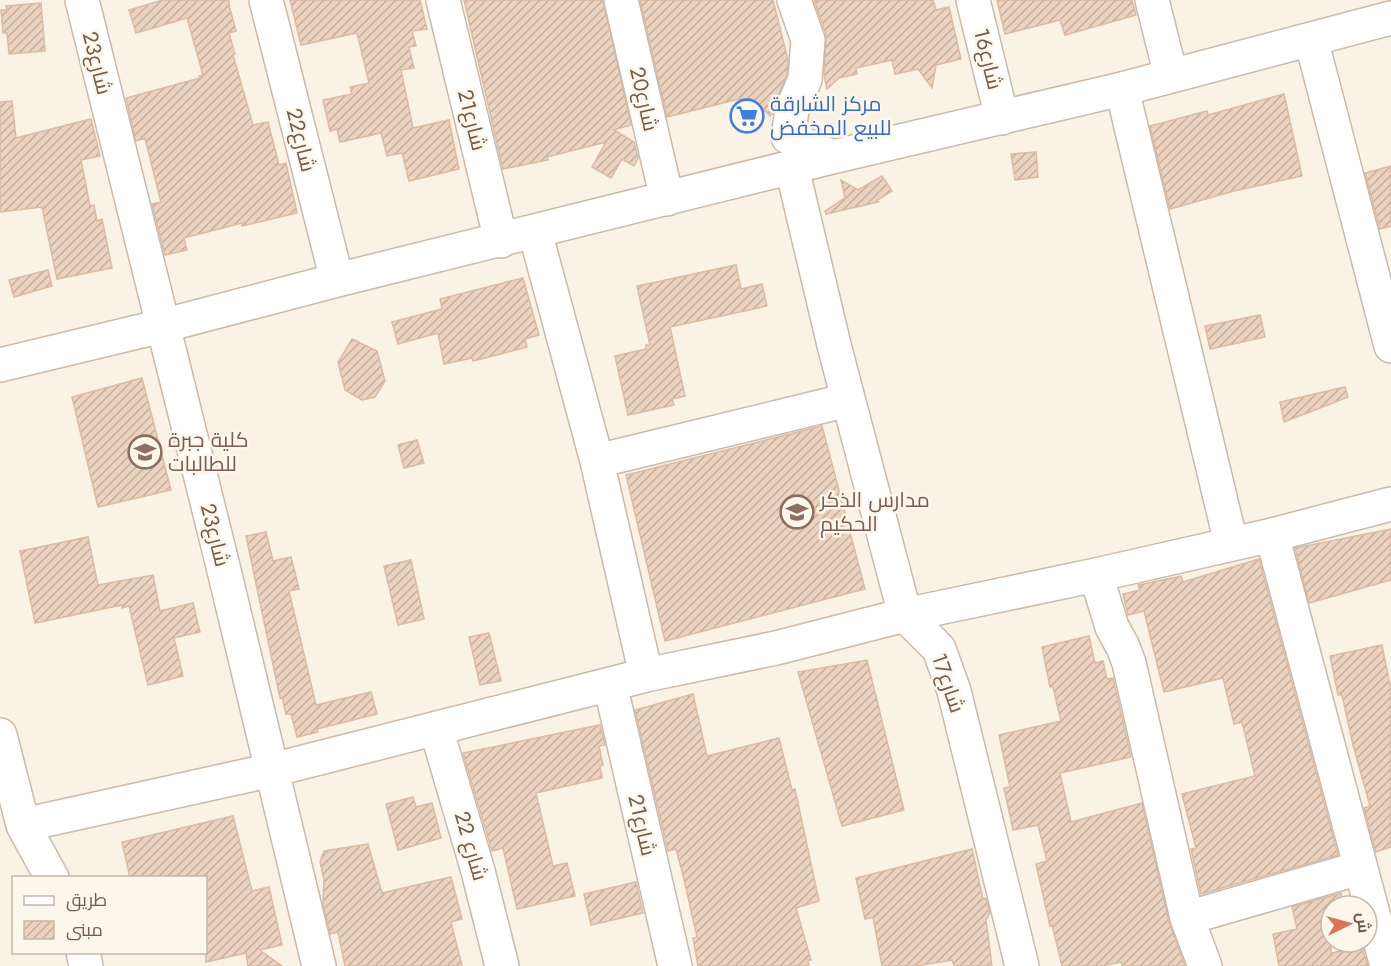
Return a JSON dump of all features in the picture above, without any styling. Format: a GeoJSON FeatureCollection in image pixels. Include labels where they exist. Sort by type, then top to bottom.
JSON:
{"type":"FeatureCollection","features":[{"type":"Feature","properties":{"kind":"street","name":"شارع23"},"geometry":{"type":"LineString","coordinates":[[82,0],[221,558],[319,966]]}},
{"type":"Feature","properties":{"kind":"street","name":"شارع22"},"geometry":{"type":"LineString","coordinates":[[266,0],[337,280]]}},
{"type":"Feature","properties":{"kind":"street","name":"شارع21"},"geometry":{"type":"LineString","coordinates":[[443,0],[501,241]]}},
{"type":"Feature","properties":{"kind":"street","name":"شارع20"},"geometry":{"type":"LineString","coordinates":[[621,0],[668,199]]}},
{"type":"Feature","properties":{"kind":"street"},"geometry":{"type":"LineString","coordinates":[[794,0],[808,40],[805,79],[792,110],[788,137],[832,157]]}},
{"type":"Feature","properties":{"kind":"street","name":"شارع16"},"geometry":{"type":"LineString","coordinates":[[973,0],[1002,118]]}},
{"type":"Feature","properties":{"kind":"street"},"geometry":{"type":"LineString","coordinates":[[1152,0],[1171,76]]}},
{"type":"Feature","properties":{"kind":"street"},"geometry":{"type":"LineString","coordinates":[[0,365],[832,157],[1122,89],[1391,18]]}},
{"type":"Feature","properties":{"kind":"street"},"geometry":{"type":"LineString","coordinates":[[1311,39],[1378,238],[1391,346]]}},
{"type":"Feature","properties":{"kind":"street"},"geometry":{"type":"LineString","coordinates":[[1122,89],[1231,543]]}},
{"type":"Feature","properties":{"kind":"street"},"geometry":{"type":"LineString","coordinates":[[792,168],[848,400],[905,615]]}},
{"type":"Feature","properties":{"kind":"street"},"geometry":{"type":"LineString","coordinates":[[535,232],[597,461],[646,675]]}},
{"type":"Feature","properties":{"kind":"street"},"geometry":{"type":"LineString","coordinates":[[597,461],[848,400]]}},
{"type":"Feature","properties":{"kind":"street"},"geometry":{"type":"LineString","coordinates":[[23,825],[272,770],[646,675],[776,648],[905,615],[1272,535],[1391,504]]}},
{"type":"Feature","properties":{"kind":"street"},"geometry":{"type":"LineString","coordinates":[[1272,535],[1387,966]]}},
{"type":"Feature","properties":{"kind":"street"},"geometry":{"type":"LineString","coordinates":[[1096,575],[1112,627],[1129,663],[1187,918],[1205,966]]}},
{"type":"Feature","properties":{"kind":"street","name":"شارع17"},"geometry":{"type":"LineString","coordinates":[[905,615],[939,648],[954,691],[1022,966]]}},
{"type":"Feature","properties":{"kind":"street","name":"شارع21"},"geometry":{"type":"LineString","coordinates":[[610,684],[675,966]]}},
{"type":"Feature","properties":{"kind":"street","name":"شارع 22"},"geometry":{"type":"LineString","coordinates":[[436,728],[478,871],[502,966]]}},
{"type":"Feature","properties":{"kind":"street"},"geometry":{"type":"LineString","coordinates":[[0,735],[23,825],[51,876]]}},
{"type":"Feature","properties":{"kind":"street"},"geometry":{"type":"LineString","coordinates":[[1187,918],[1360,868]]}},
{"type":"Feature","properties":{"kind":"building"},"geometry":{"type":"Polygon","coordinates":[[[163,0],[229,0],[236,31],[229,33],[235,54],[233,55],[253,125],[268,122],[279,165],[286,163],[297,213],[242,226],[242,223],[184,238],[187,250],[165,255],[152,204],[161,202],[145,138],[136,141],[126,98],[200,78],[199,76],[203,75],[187,18],[136,33],[129,10],[163,0]]]}},
{"type":"Feature","properties":{"kind":"building"},"geometry":{"type":"Polygon","coordinates":[[[290,0],[420,0],[427,29],[412,31],[416,46],[409,47],[414,68],[401,70],[413,128],[449,120],[459,169],[409,181],[402,153],[387,156],[381,133],[340,142],[337,129],[330,131],[323,100],[352,94],[350,87],[369,83],[357,33],[301,45],[290,0]]]}},
{"type":"Feature","properties":{"kind":"building"},"geometry":{"type":"Polygon","coordinates":[[[464,0],[603,0],[631,125],[614,130],[634,142],[638,158],[634,166],[622,159],[611,178],[592,167],[606,142],[547,157],[548,160],[503,169],[464,0]]]}},
{"type":"Feature","properties":{"kind":"building"},"geometry":{"type":"Polygon","coordinates":[[[640,0],[773,0],[788,60],[787,75],[773,113],[770,116],[755,101],[740,105],[739,99],[667,117],[640,0]]]}},
{"type":"Feature","properties":{"kind":"building"},"geometry":{"type":"Polygon","coordinates":[[[814,0],[933,0],[936,10],[949,7],[961,59],[936,65],[932,88],[918,69],[895,74],[892,60],[856,68],[857,74],[839,78],[827,89],[824,74],[826,34],[814,0]]]}},
{"type":"Feature","properties":{"kind":"building"},"geometry":{"type":"Polygon","coordinates":[[[997,0],[1132,0],[1136,15],[1065,35],[1060,20],[1005,34],[997,0]]]}},
{"type":"Feature","properties":{"kind":"building"},"geometry":{"type":"Polygon","coordinates":[[[41,3],[45,51],[9,54],[7,33],[3,33],[1,10],[7,10],[6,6],[41,3]]]}},
{"type":"Feature","properties":{"kind":"building"},"geometry":{"type":"Polygon","coordinates":[[[1284,94],[1302,176],[1234,191],[1170,209],[1150,126],[1207,111],[1208,115],[1284,94]]]}},
{"type":"Feature","properties":{"kind":"building"},"geometry":{"type":"Polygon","coordinates":[[[12,101],[16,138],[91,119],[100,156],[81,160],[90,206],[94,205],[97,221],[102,219],[112,268],[57,279],[42,207],[0,212],[0,102],[12,101]]]}},
{"type":"Feature","properties":{"kind":"building"},"geometry":{"type":"Polygon","coordinates":[[[1036,152],[1038,177],[1015,180],[1011,154],[1036,152]]]}},
{"type":"Feature","properties":{"kind":"building"},"geometry":{"type":"Polygon","coordinates":[[[1391,166],[1391,226],[1380,229],[1365,173],[1391,166]]]}},
{"type":"Feature","properties":{"kind":"building"},"geometry":{"type":"Polygon","coordinates":[[[882,176],[892,191],[876,201],[878,202],[826,214],[825,211],[845,198],[841,180],[858,190],[882,176]]]}},
{"type":"Feature","properties":{"kind":"building"},"geometry":{"type":"Polygon","coordinates":[[[736,265],[741,289],[762,284],[767,306],[670,327],[685,396],[672,399],[674,405],[628,415],[615,356],[646,349],[646,345],[650,345],[637,286],[736,265]]]}},
{"type":"Feature","properties":{"kind":"building"},"geometry":{"type":"Polygon","coordinates":[[[48,270],[52,286],[14,297],[9,280],[48,270]]]}},
{"type":"Feature","properties":{"kind":"building"},"geometry":{"type":"Polygon","coordinates":[[[523,278],[539,335],[525,339],[527,347],[473,361],[472,358],[444,364],[438,333],[398,344],[392,322],[442,309],[440,299],[523,278]]]}},
{"type":"Feature","properties":{"kind":"building"},"geometry":{"type":"Polygon","coordinates":[[[1260,315],[1265,337],[1210,349],[1205,326],[1260,315]]]}},
{"type":"Feature","properties":{"kind":"building"},"geometry":{"type":"Polygon","coordinates":[[[352,339],[377,351],[385,381],[375,397],[362,400],[345,390],[338,362],[352,339]]]}},
{"type":"Feature","properties":{"kind":"building"},"geometry":{"type":"Polygon","coordinates":[[[142,378],[171,490],[98,507],[72,397],[142,378]]]}},
{"type":"Feature","properties":{"kind":"building"},"geometry":{"type":"Polygon","coordinates":[[[1345,387],[1348,397],[1284,422],[1280,402],[1345,387]]]}},
{"type":"Feature","properties":{"kind":"building"},"geometry":{"type":"Polygon","coordinates":[[[822,426],[865,589],[665,641],[626,475],[822,426]]]}},
{"type":"Feature","properties":{"kind":"building"},"geometry":{"type":"Polygon","coordinates":[[[417,440],[424,463],[404,468],[398,445],[417,440]]]}},
{"type":"Feature","properties":{"kind":"building"},"geometry":{"type":"Polygon","coordinates":[[[1391,529],[1391,580],[1309,603],[1295,548],[1391,529]]]}},
{"type":"Feature","properties":{"kind":"building"},"geometry":{"type":"Polygon","coordinates":[[[266,532],[273,561],[291,557],[299,589],[289,591],[316,705],[371,692],[377,714],[317,729],[318,732],[297,737],[291,714],[286,714],[282,697],[280,698],[246,536],[266,532]]]}},
{"type":"Feature","properties":{"kind":"building"},"geometry":{"type":"Polygon","coordinates":[[[88,537],[98,585],[153,575],[160,611],[193,603],[200,632],[174,638],[183,676],[148,685],[129,606],[122,608],[122,605],[35,623],[20,551],[88,537]]]}},
{"type":"Feature","properties":{"kind":"building"},"geometry":{"type":"Polygon","coordinates":[[[1259,559],[1338,855],[1201,894],[1191,849],[1196,848],[1182,794],[1255,776],[1242,722],[1234,724],[1223,678],[1164,692],[1144,611],[1128,615],[1123,594],[1140,590],[1138,585],[1181,576],[1183,582],[1259,559]]]}},
{"type":"Feature","properties":{"kind":"building"},"geometry":{"type":"Polygon","coordinates":[[[411,560],[424,619],[398,625],[384,566],[411,560]]]}},
{"type":"Feature","properties":{"kind":"building"},"geometry":{"type":"Polygon","coordinates":[[[489,633],[501,681],[480,685],[469,637],[489,633]]]}},
{"type":"Feature","properties":{"kind":"building"},"geometry":{"type":"Polygon","coordinates":[[[1089,636],[1095,663],[1103,661],[1107,679],[1113,678],[1131,757],[1060,773],[1071,822],[1142,803],[1169,922],[1185,966],[1122,966],[1121,962],[1102,966],[1062,966],[1036,864],[1047,861],[1038,825],[1013,830],[1004,788],[1010,787],[999,735],[1061,721],[1053,687],[1050,687],[1042,647],[1089,636]]]}},
{"type":"Feature","properties":{"kind":"building"},"geometry":{"type":"Polygon","coordinates":[[[1382,645],[1391,690],[1391,847],[1376,852],[1364,808],[1370,806],[1342,695],[1338,695],[1330,656],[1382,645]]]}},
{"type":"Feature","properties":{"kind":"building"},"geometry":{"type":"Polygon","coordinates":[[[867,660],[904,810],[842,826],[798,672],[867,660]]]}},
{"type":"Feature","properties":{"kind":"building"},"geometry":{"type":"Polygon","coordinates":[[[693,694],[707,756],[779,738],[792,790],[795,789],[819,901],[796,908],[811,960],[808,960],[809,966],[698,966],[693,938],[697,937],[683,875],[676,849],[668,851],[635,710],[693,694]]]}},
{"type":"Feature","properties":{"kind":"building"},"geometry":{"type":"Polygon","coordinates":[[[600,725],[605,745],[599,746],[603,765],[600,766],[602,778],[536,793],[553,866],[567,863],[575,896],[517,909],[503,848],[492,851],[463,753],[600,725]]]}},
{"type":"Feature","properties":{"kind":"building"},"geometry":{"type":"Polygon","coordinates":[[[413,797],[416,807],[432,803],[441,838],[398,850],[386,804],[413,797]]]}},
{"type":"Feature","properties":{"kind":"building"},"geometry":{"type":"Polygon","coordinates":[[[233,816],[252,891],[269,887],[282,945],[260,950],[282,966],[248,966],[246,953],[206,962],[207,876],[130,876],[122,842],[233,816]]]}},
{"type":"Feature","properties":{"kind":"building"},"geometry":{"type":"Polygon","coordinates":[[[368,844],[382,893],[451,877],[462,919],[451,922],[462,966],[345,966],[338,932],[330,934],[323,903],[324,879],[320,862],[324,851],[368,844]]]}},
{"type":"Feature","properties":{"kind":"building"},"geometry":{"type":"Polygon","coordinates":[[[972,849],[983,899],[986,898],[990,913],[986,920],[992,966],[954,966],[952,960],[916,966],[882,966],[873,917],[865,919],[856,878],[972,849]]]}},
{"type":"Feature","properties":{"kind":"building"},"geometry":{"type":"Polygon","coordinates":[[[636,882],[643,913],[591,925],[584,894],[636,882]]]}},
{"type":"Feature","properties":{"kind":"building"},"geometry":{"type":"Polygon","coordinates":[[[1319,899],[1319,954],[1364,954],[1368,966],[1279,966],[1273,934],[1297,929],[1292,907],[1319,899]]]}},
{"type":"Feature","properties":{"kind":"place","name":"مركز الشارقة للبيع المخفض"},"geometry":{"type":"Point","coordinates":[747,116]}},
{"type":"Feature","properties":{"kind":"place","name":"كلية جبرة للطالبات"},"geometry":{"type":"Point","coordinates":[145,452]}},
{"type":"Feature","properties":{"kind":"place","name":"مدارس الذكر الحكيم"},"geometry":{"type":"Point","coordinates":[797,512]}}]}
